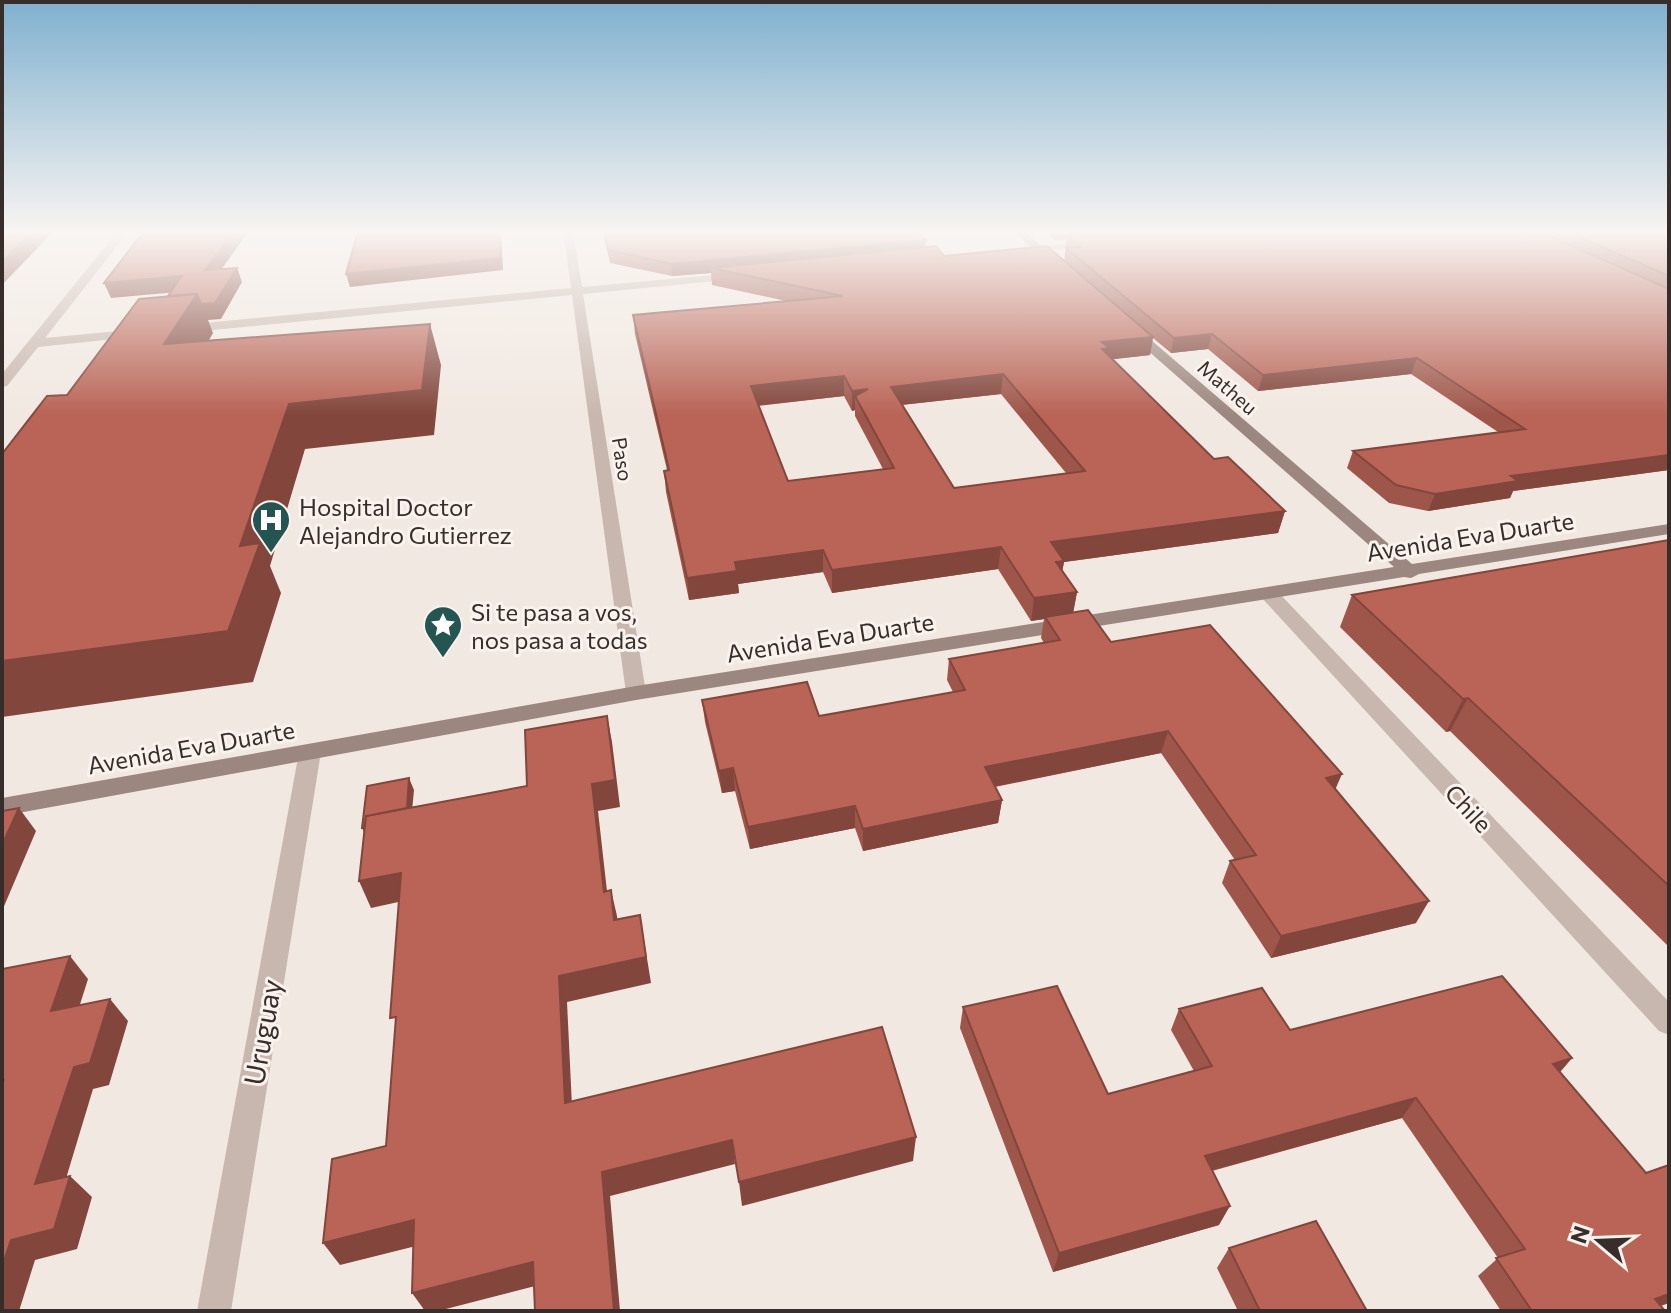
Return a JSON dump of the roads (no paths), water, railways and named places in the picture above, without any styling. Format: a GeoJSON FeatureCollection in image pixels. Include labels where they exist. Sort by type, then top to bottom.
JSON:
{"type":"FeatureCollection","features":[{"type":"Feature","properties":{"kind":"main road","name":"Matheu"},"geometry":{"type":"LineString","coordinates":[[1122,321],[1411,573]]}},
{"type":"Feature","properties":{"kind":"main road","name":"Avenida Eva Duarte"},"geometry":{"type":"LineString","coordinates":[[2,807],[636,693],[1411,573],[1669,529]]}},
{"type":"Feature","properties":{"kind":"street"},"geometry":{"type":"LineString","coordinates":[[2,383],[75,292]]}},
{"type":"Feature","properties":{"kind":"street"},"geometry":{"type":"LineString","coordinates":[[168,330],[562,292]]}},
{"type":"Feature","properties":{"kind":"street","name":"Paso"},"geometry":{"type":"LineString","coordinates":[[575,292],[636,693]]}},
{"type":"Feature","properties":{"kind":"street"},"geometry":{"type":"LineString","coordinates":[[35,343],[153,332]]}},
{"type":"Feature","properties":{"kind":"street","name":"Chile"},"geometry":{"type":"LineString","coordinates":[[1269,594],[1669,1022]]}},
{"type":"Feature","properties":{"kind":"street","name":"Uruguay"},"geometry":{"type":"LineString","coordinates":[[214,1311],[310,752]]}},
{"type":"Feature","properties":{"kind":"place","name":"Hospital Doctor Alejandro Gutierrez"},"geometry":{"type":"Point","coordinates":[271,554]}},
{"type":"Feature","properties":{"kind":"place","name":"Si te pasa a vos, nos pasa a todas"},"geometry":{"type":"Point","coordinates":[443,659]}}]}
